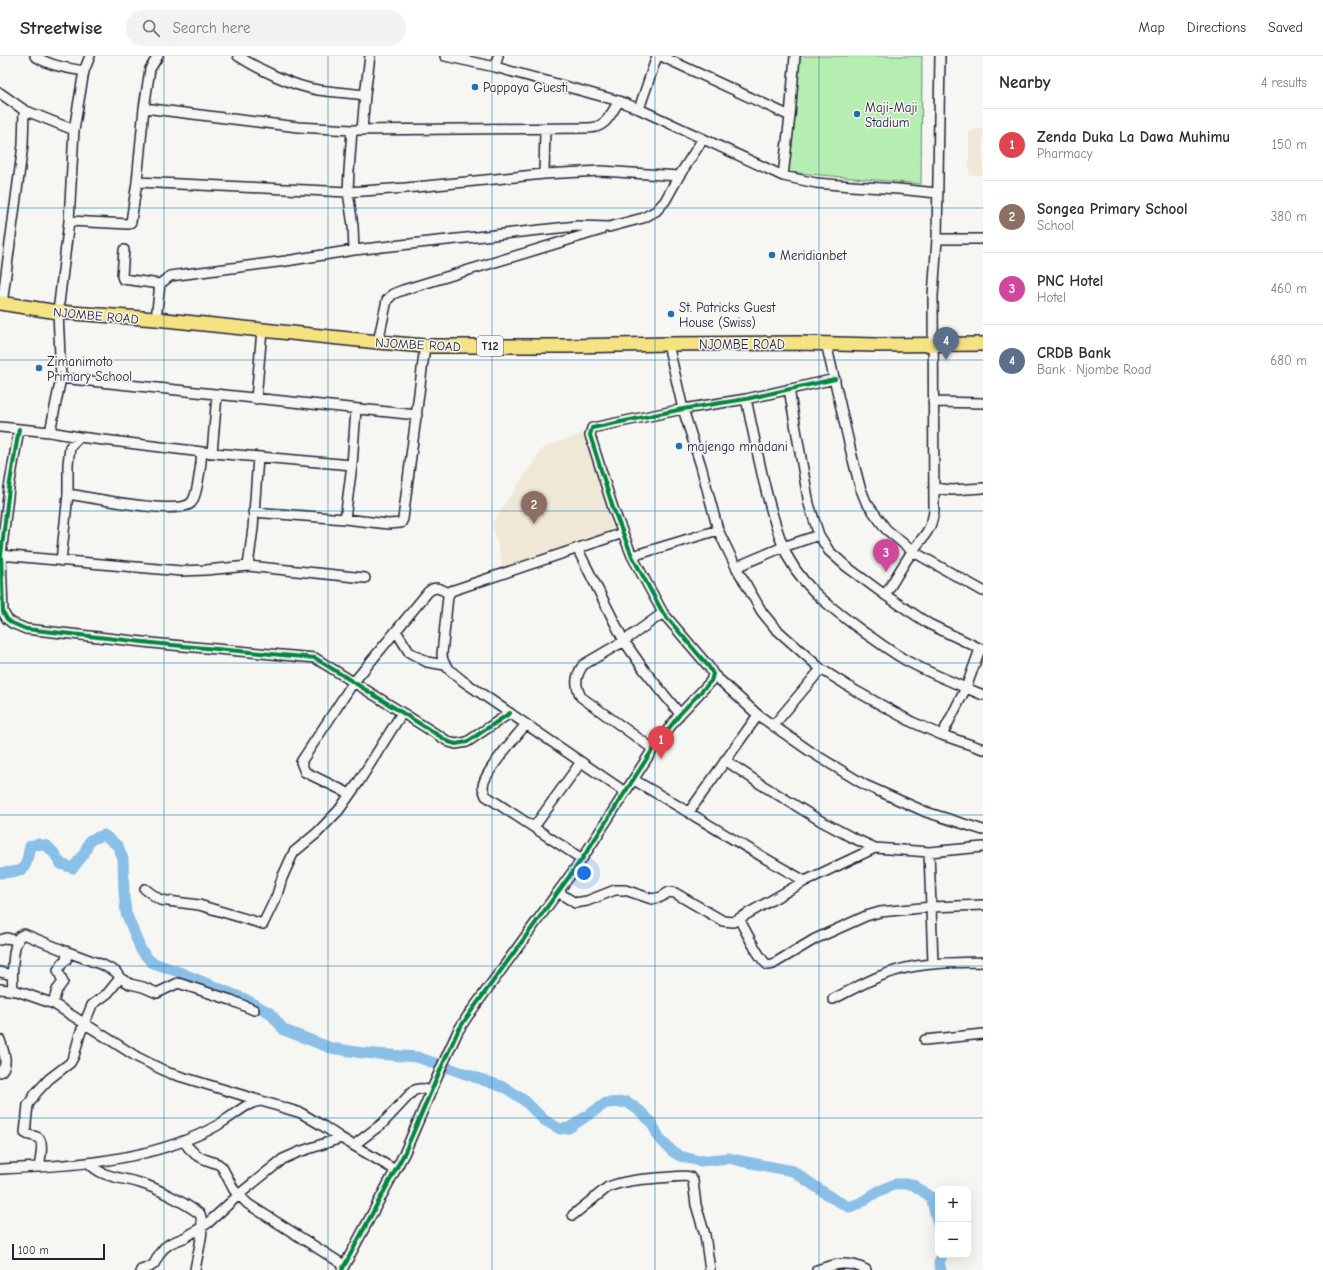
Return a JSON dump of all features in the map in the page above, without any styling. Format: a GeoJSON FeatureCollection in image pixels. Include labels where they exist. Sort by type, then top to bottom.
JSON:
{"type":"FeatureCollection","features":[{"type":"Feature","properties":{"kind":"highway","name":"NJOMBE ROAD"},"geometry":{"type":"LineString","coordinates":[[1,303],[58,312],[156,319],[425,346],[826,343],[876,345],[983,344]]}},
{"type":"Feature","properties":{"kind":"street"},"geometry":{"type":"LineString","coordinates":[[35,56],[56,66],[84,71]]}},
{"type":"Feature","properties":{"kind":"street"},"geometry":{"type":"LineString","coordinates":[[50,432],[61,378],[58,312],[70,221],[74,130],[84,71],[90,56]]}},
{"type":"Feature","properties":{"kind":"street"},"geometry":{"type":"LineString","coordinates":[[70,221],[130,223],[132,220],[144,108],[150,69],[158,56]]}},
{"type":"Feature","properties":{"kind":"street"},"geometry":{"type":"LineString","coordinates":[[238,56],[270,73],[317,90],[365,95]]}},
{"type":"Feature","properties":{"kind":"street"},"geometry":{"type":"LineString","coordinates":[[362,130],[370,56]]}},
{"type":"Feature","properties":{"kind":"street"},"geometry":{"type":"LineString","coordinates":[[445,56],[495,67],[639,109],[783,176],[816,183],[937,193]]}},
{"type":"Feature","properties":{"kind":"street"},"geometry":{"type":"LineString","coordinates":[[495,67],[498,56]]}},
{"type":"Feature","properties":{"kind":"street"},"geometry":{"type":"LineString","coordinates":[[639,109],[657,56]]}},
{"type":"Feature","properties":{"kind":"street"},"geometry":{"type":"LineString","coordinates":[[661,56],[790,116]]}},
{"type":"Feature","properties":{"kind":"street"},"geometry":{"type":"LineString","coordinates":[[783,176],[795,59],[786,56]]}},
{"type":"Feature","properties":{"kind":"street"},"geometry":{"type":"LineString","coordinates":[[885,595],[912,551],[923,538],[932,523],[934,511],[932,344],[933,296],[937,239],[940,56]]}},
{"type":"Feature","properties":{"kind":"street"},"geometry":{"type":"LineString","coordinates":[[0,93],[24,110],[74,130]]}},
{"type":"Feature","properties":{"kind":"street"},"geometry":{"type":"LineString","coordinates":[[144,108],[298,127],[352,130],[596,128],[604,123],[619,102]]}},
{"type":"Feature","properties":{"kind":"street"},"geometry":{"type":"LineString","coordinates":[[1,303],[23,145],[24,110]]}},
{"type":"Feature","properties":{"kind":"street"},"geometry":{"type":"LineString","coordinates":[[544,174],[545,128]]}},
{"type":"Feature","properties":{"kind":"street"},"geometry":{"type":"LineString","coordinates":[[352,130],[348,171],[348,192],[353,226],[354,250]]}},
{"type":"Feature","properties":{"kind":"street"},"geometry":{"type":"LineString","coordinates":[[378,342],[387,300],[393,294],[609,227],[643,218],[656,211],[665,201],[703,138]]}},
{"type":"Feature","properties":{"kind":"street"},"geometry":{"type":"LineString","coordinates":[[137,182],[348,192],[544,174],[601,171],[679,176]]}},
{"type":"Feature","properties":{"kind":"street"},"geometry":{"type":"LineString","coordinates":[[156,319],[160,284],[170,276],[286,261],[354,250],[577,226],[609,227]]}},
{"type":"Feature","properties":{"kind":"street"},"geometry":{"type":"LineString","coordinates":[[937,239],[983,239]]}},
{"type":"Feature","properties":{"kind":"street"},"geometry":{"type":"LineString","coordinates":[[0,240],[10,241]]}},
{"type":"Feature","properties":{"kind":"street"},"geometry":{"type":"LineString","coordinates":[[124,250],[123,279],[160,284]]}},
{"type":"Feature","properties":{"kind":"street"},"geometry":{"type":"LineString","coordinates":[[256,399],[262,330]]}},
{"type":"Feature","properties":{"kind":"street"},"geometry":{"type":"LineString","coordinates":[[826,343],[852,456],[860,487],[866,502],[886,529],[912,551],[983,591]]}},
{"type":"Feature","properties":{"kind":"street"},"geometry":{"type":"LineString","coordinates":[[668,344],[683,409],[701,466],[718,530],[736,568],[762,612],[775,628],[821,669],[856,691],[888,709],[942,735],[983,749]]}},
{"type":"Feature","properties":{"kind":"street"},"geometry":{"type":"LineString","coordinates":[[253,512],[388,524],[401,523],[403,519],[425,346]]}},
{"type":"Feature","properties":{"kind":"street"},"geometry":{"type":"LineString","coordinates":[[61,378],[417,415]]}},
{"type":"Feature","properties":{"kind":"street"},"geometry":{"type":"LineString","coordinates":[[835,379],[746,399],[683,409],[594,427],[590,431],[590,435],[613,508],[632,556],[663,613],[703,659],[713,674],[758,715],[773,726],[811,752],[865,785],[926,812],[983,830]]}},
{"type":"Feature","properties":{"kind":"street"},"geometry":{"type":"LineString","coordinates":[[789,389],[809,504],[819,535],[829,551],[847,567],[885,595],[929,624],[981,649],[966,688],[942,735]]}},
{"type":"Feature","properties":{"kind":"street"},"geometry":{"type":"LineString","coordinates":[[212,453],[217,395]]}},
{"type":"Feature","properties":{"kind":"street"},"geometry":{"type":"LineString","coordinates":[[746,399],[769,500],[783,546],[793,566],[813,592],[885,647],[910,662],[983,695]]}},
{"type":"Feature","properties":{"kind":"street"},"geometry":{"type":"LineString","coordinates":[[933,402],[983,403]]}},
{"type":"Feature","properties":{"kind":"street"},"geometry":{"type":"LineString","coordinates":[[345,519],[352,465],[356,409]]}},
{"type":"Feature","properties":{"kind":"street"},"geometry":{"type":"LineString","coordinates":[[0,427],[202,452],[352,465]]}},
{"type":"Feature","properties":{"kind":"street"},"geometry":{"type":"LineString","coordinates":[[19,430],[4,488],[0,555],[3,612],[7,619],[12,623],[26,629],[161,644],[315,658],[449,742],[456,744],[467,742],[510,713]]}},
{"type":"Feature","properties":{"kind":"street"},"geometry":{"type":"LineString","coordinates":[[60,561],[68,494],[68,464],[70,447],[79,437]]}},
{"type":"Feature","properties":{"kind":"street"},"geometry":{"type":"LineString","coordinates":[[68,494],[112,502],[162,507],[185,506],[191,503],[194,498],[199,478],[202,452]]}},
{"type":"Feature","properties":{"kind":"street"},"geometry":{"type":"LineString","coordinates":[[248,566],[258,457]]}},
{"type":"Feature","properties":{"kind":"street"},"geometry":{"type":"LineString","coordinates":[[934,488],[952,490],[983,488]]}},
{"type":"Feature","properties":{"kind":"street"},"geometry":{"type":"LineString","coordinates":[[632,556],[718,530]]}},
{"type":"Feature","properties":{"kind":"street"},"geometry":{"type":"LineString","coordinates":[[448,593],[454,589],[623,533]]}},
{"type":"Feature","properties":{"kind":"street"},"geometry":{"type":"LineString","coordinates":[[736,568],[783,546],[819,535]]}},
{"type":"Feature","properties":{"kind":"street"},"geometry":{"type":"LineString","coordinates":[[577,548],[624,641],[645,671],[680,714]]}},
{"type":"Feature","properties":{"kind":"street"},"geometry":{"type":"LineString","coordinates":[[0,555],[180,570],[206,570],[248,566],[365,578]]}},
{"type":"Feature","properties":{"kind":"street"},"geometry":{"type":"LineString","coordinates":[[350,794],[305,772],[301,762],[353,683],[430,589],[438,588],[448,593]]}},
{"type":"Feature","properties":{"kind":"street"},"geometry":{"type":"LineString","coordinates":[[445,665],[442,654],[448,593]]}},
{"type":"Feature","properties":{"kind":"street"},"geometry":{"type":"LineString","coordinates":[[653,749],[581,697],[576,687],[579,671],[583,665],[624,641],[663,613]]}},
{"type":"Feature","properties":{"kind":"street"},"geometry":{"type":"LineString","coordinates":[[396,631],[409,652],[427,662],[445,665],[463,681],[626,792]]}},
{"type":"Feature","properties":{"kind":"street"},"geometry":{"type":"LineString","coordinates":[[161,644],[171,652]]}},
{"type":"Feature","properties":{"kind":"street"},"geometry":{"type":"LineString","coordinates":[[773,726],[821,669]]}},
{"type":"Feature","properties":{"kind":"street"},"geometry":{"type":"LineString","coordinates":[[184,1141],[196,1155],[222,1167],[234,1190],[248,1204],[343,1267],[404,1154],[458,1031],[582,859],[653,749],[680,714],[711,681],[713,674]]}},
{"type":"Feature","properties":{"kind":"street"},"geometry":{"type":"LineString","coordinates":[[144,889],[160,900],[199,905],[263,924],[277,895],[282,878],[294,852],[317,833],[338,810],[350,794],[402,713]]}},
{"type":"Feature","properties":{"kind":"street"},"geometry":{"type":"LineString","coordinates":[[689,812],[758,715]]}},
{"type":"Feature","properties":{"kind":"street"},"geometry":{"type":"LineString","coordinates":[[526,724],[493,765],[483,787],[486,796],[582,859]]}},
{"type":"Feature","properties":{"kind":"street"},"geometry":{"type":"LineString","coordinates":[[725,760],[762,785],[821,821],[875,848],[929,852],[983,847]]}},
{"type":"Feature","properties":{"kind":"street"},"geometry":{"type":"LineString","coordinates":[[534,827],[581,762]]}},
{"type":"Feature","properties":{"kind":"street"},"geometry":{"type":"LineString","coordinates":[[634,780],[733,840],[806,881]]}},
{"type":"Feature","properties":{"kind":"street"},"geometry":{"type":"LineString","coordinates":[[558,892],[575,903],[587,901],[615,890],[625,890],[652,899],[661,897],[669,892],[675,893],[723,921],[733,922],[806,881],[875,848]]}},
{"type":"Feature","properties":{"kind":"street"},"geometry":{"type":"LineString","coordinates":[[929,852],[933,964]]}},
{"type":"Feature","properties":{"kind":"street"},"geometry":{"type":"LineString","coordinates":[[739,919],[761,958],[768,966],[815,939],[866,916],[880,912],[931,907],[983,905]]}},
{"type":"Feature","properties":{"kind":"street"},"geometry":{"type":"LineString","coordinates":[[13,990],[12,975],[15,948],[19,937],[24,934],[65,951],[104,964],[116,972],[120,978],[130,984],[143,987],[157,993],[178,983],[231,1000],[254,1010]]}},
{"type":"Feature","properties":{"kind":"street"},"geometry":{"type":"LineString","coordinates":[[0,940],[7,938],[18,941]]}},
{"type":"Feature","properties":{"kind":"street"},"geometry":{"type":"LineString","coordinates":[[53,1003],[57,990],[63,982],[58,970],[66,960],[67,956],[65,951]]}},
{"type":"Feature","properties":{"kind":"street"},"geometry":{"type":"LineString","coordinates":[[833,999],[886,974],[933,964],[983,962]]}},
{"type":"Feature","properties":{"kind":"street"},"geometry":{"type":"LineString","coordinates":[[0,972],[12,975]]}},
{"type":"Feature","properties":{"kind":"street"},"geometry":{"type":"LineString","coordinates":[[40,1167],[42,1148],[41,1141],[37,1137],[25,1133],[28,1105],[36,1093],[49,1079],[70,1063],[74,1056],[84,1023],[92,1006],[108,994],[120,978]]}},
{"type":"Feature","properties":{"kind":"street"},"geometry":{"type":"LineString","coordinates":[[0,989],[13,990],[53,1003],[137,1057],[169,1073],[301,1113],[395,1170]]}},
{"type":"Feature","properties":{"kind":"street"},"geometry":{"type":"LineString","coordinates":[[925,1040],[983,1034]]}},
{"type":"Feature","properties":{"kind":"street"},"geometry":{"type":"LineString","coordinates":[[0,1040],[5,1064],[0,1072]]}},
{"type":"Feature","properties":{"kind":"street"},"geometry":{"type":"LineString","coordinates":[[354,1145],[383,1123],[414,1092],[423,1088],[431,1091]]}},
{"type":"Feature","properties":{"kind":"street"},"geometry":{"type":"LineString","coordinates":[[0,1169],[89,1162],[133,1155],[172,1145],[224,1122],[254,1102],[263,1101]]}},
{"type":"Feature","properties":{"kind":"street"},"geometry":{"type":"LineString","coordinates":[[141,1270],[154,1264],[164,1248],[202,1228],[283,1159],[341,1138]]}},
{"type":"Feature","properties":{"kind":"street"},"geometry":{"type":"LineString","coordinates":[[89,1162],[99,1172],[140,1183],[200,1214],[202,1228],[195,1270]]}},
{"type":"Feature","properties":{"kind":"street"},"geometry":{"type":"LineString","coordinates":[[573,1215],[608,1187],[615,1184],[654,1178],[678,1176],[690,1177],[694,1181],[696,1205],[705,1235],[710,1270]]}},
{"type":"Feature","properties":{"kind":"street"},"geometry":{"type":"LineString","coordinates":[[817,1270],[833,1264],[843,1263],[866,1270]]}},
{"type":"Feature","properties":{"kind":"shaded area"},"geometry":{"type":"Polygon","coordinates":[[[983,128],[983,175],[969,175],[969,131],[983,128]]]}},
{"type":"Feature","properties":{"kind":"shaded area"},"geometry":{"type":"Polygon","coordinates":[[[589,431],[618,532],[503,567],[492,523],[543,448],[589,431]]]}},
{"type":"Feature","properties":{"kind":"green space","name":"Maji-Maji Stadium"},"geometry":{"type":"Polygon","coordinates":[[[796,56],[922,56],[921,184],[787,172],[796,56]]]}},
{"type":"Feature","properties":{"kind":"waterway"},"geometry":{"type":"LineString","coordinates":[[0,873],[16,872],[23,868],[27,861],[30,846],[37,844],[47,846],[54,853],[61,864],[73,868],[84,854],[90,840],[104,835],[118,846],[123,859],[126,913],[141,950],[151,962],[245,999],[270,1013],[284,1030],[331,1048],[363,1053],[417,1057],[506,1088],[525,1101],[544,1120],[560,1129],[569,1128],[606,1103],[627,1102],[640,1111],[651,1122],[660,1139],[672,1151],[680,1156],[699,1161],[729,1158],[793,1171],[832,1198],[849,1207],[860,1203],[877,1192],[895,1184],[912,1184],[931,1197],[937,1222]]}},
{"type":"Feature","properties":{"kind":"waterway"},"geometry":{"type":"LineString","coordinates":[[941,1258],[939,1263],[941,1270]]}},
{"type":"Feature","properties":{"kind":"cycle path"},"geometry":{"type":"LineString","coordinates":[[342,1270],[404,1154],[458,1031],[582,859],[653,749],[680,714],[711,681],[713,674],[709,667],[663,613],[632,556],[613,508],[590,435],[592,428],[683,409],[746,399],[835,379]]}},
{"type":"Feature","properties":{"kind":"cycle path"},"geometry":{"type":"LineString","coordinates":[[19,429],[9,488],[1,555],[3,612],[7,619],[12,623],[26,629],[161,644],[315,658],[449,742],[456,744],[467,742],[510,713]]}},
{"type":"Feature","properties":{"kind":"place","name":"Pappaya Guesti"},"geometry":{"type":"Point","coordinates":[475,87]}},
{"type":"Feature","properties":{"kind":"place","name":"Maji-Maji Stadium"},"geometry":{"type":"Point","coordinates":[857,114]}},
{"type":"Feature","properties":{"kind":"place","name":"Meridianbet"},"geometry":{"type":"Point","coordinates":[772,255]}},
{"type":"Feature","properties":{"kind":"place","name":"St. Patricks Guest House (Swiss)"},"geometry":{"type":"Point","coordinates":[671,314]}},
{"type":"Feature","properties":{"kind":"place","name":"CRDB Bank"},"geometry":{"type":"Point","coordinates":[946,360]}},
{"type":"Feature","properties":{"kind":"place","name":"Zimanimoto Primary School"},"geometry":{"type":"Point","coordinates":[39,368]}},
{"type":"Feature","properties":{"kind":"place","name":"majengo mnadani"},"geometry":{"type":"Point","coordinates":[679,446]}},
{"type":"Feature","properties":{"kind":"place","name":"Songea Primary School"},"geometry":{"type":"Point","coordinates":[534,524]}},
{"type":"Feature","properties":{"kind":"place","name":"PNC Hotel"},"geometry":{"type":"Point","coordinates":[886,572]}},
{"type":"Feature","properties":{"kind":"place","name":"Zenda Duka La Dawa Muhimu"},"geometry":{"type":"Point","coordinates":[661,759]}}]}
